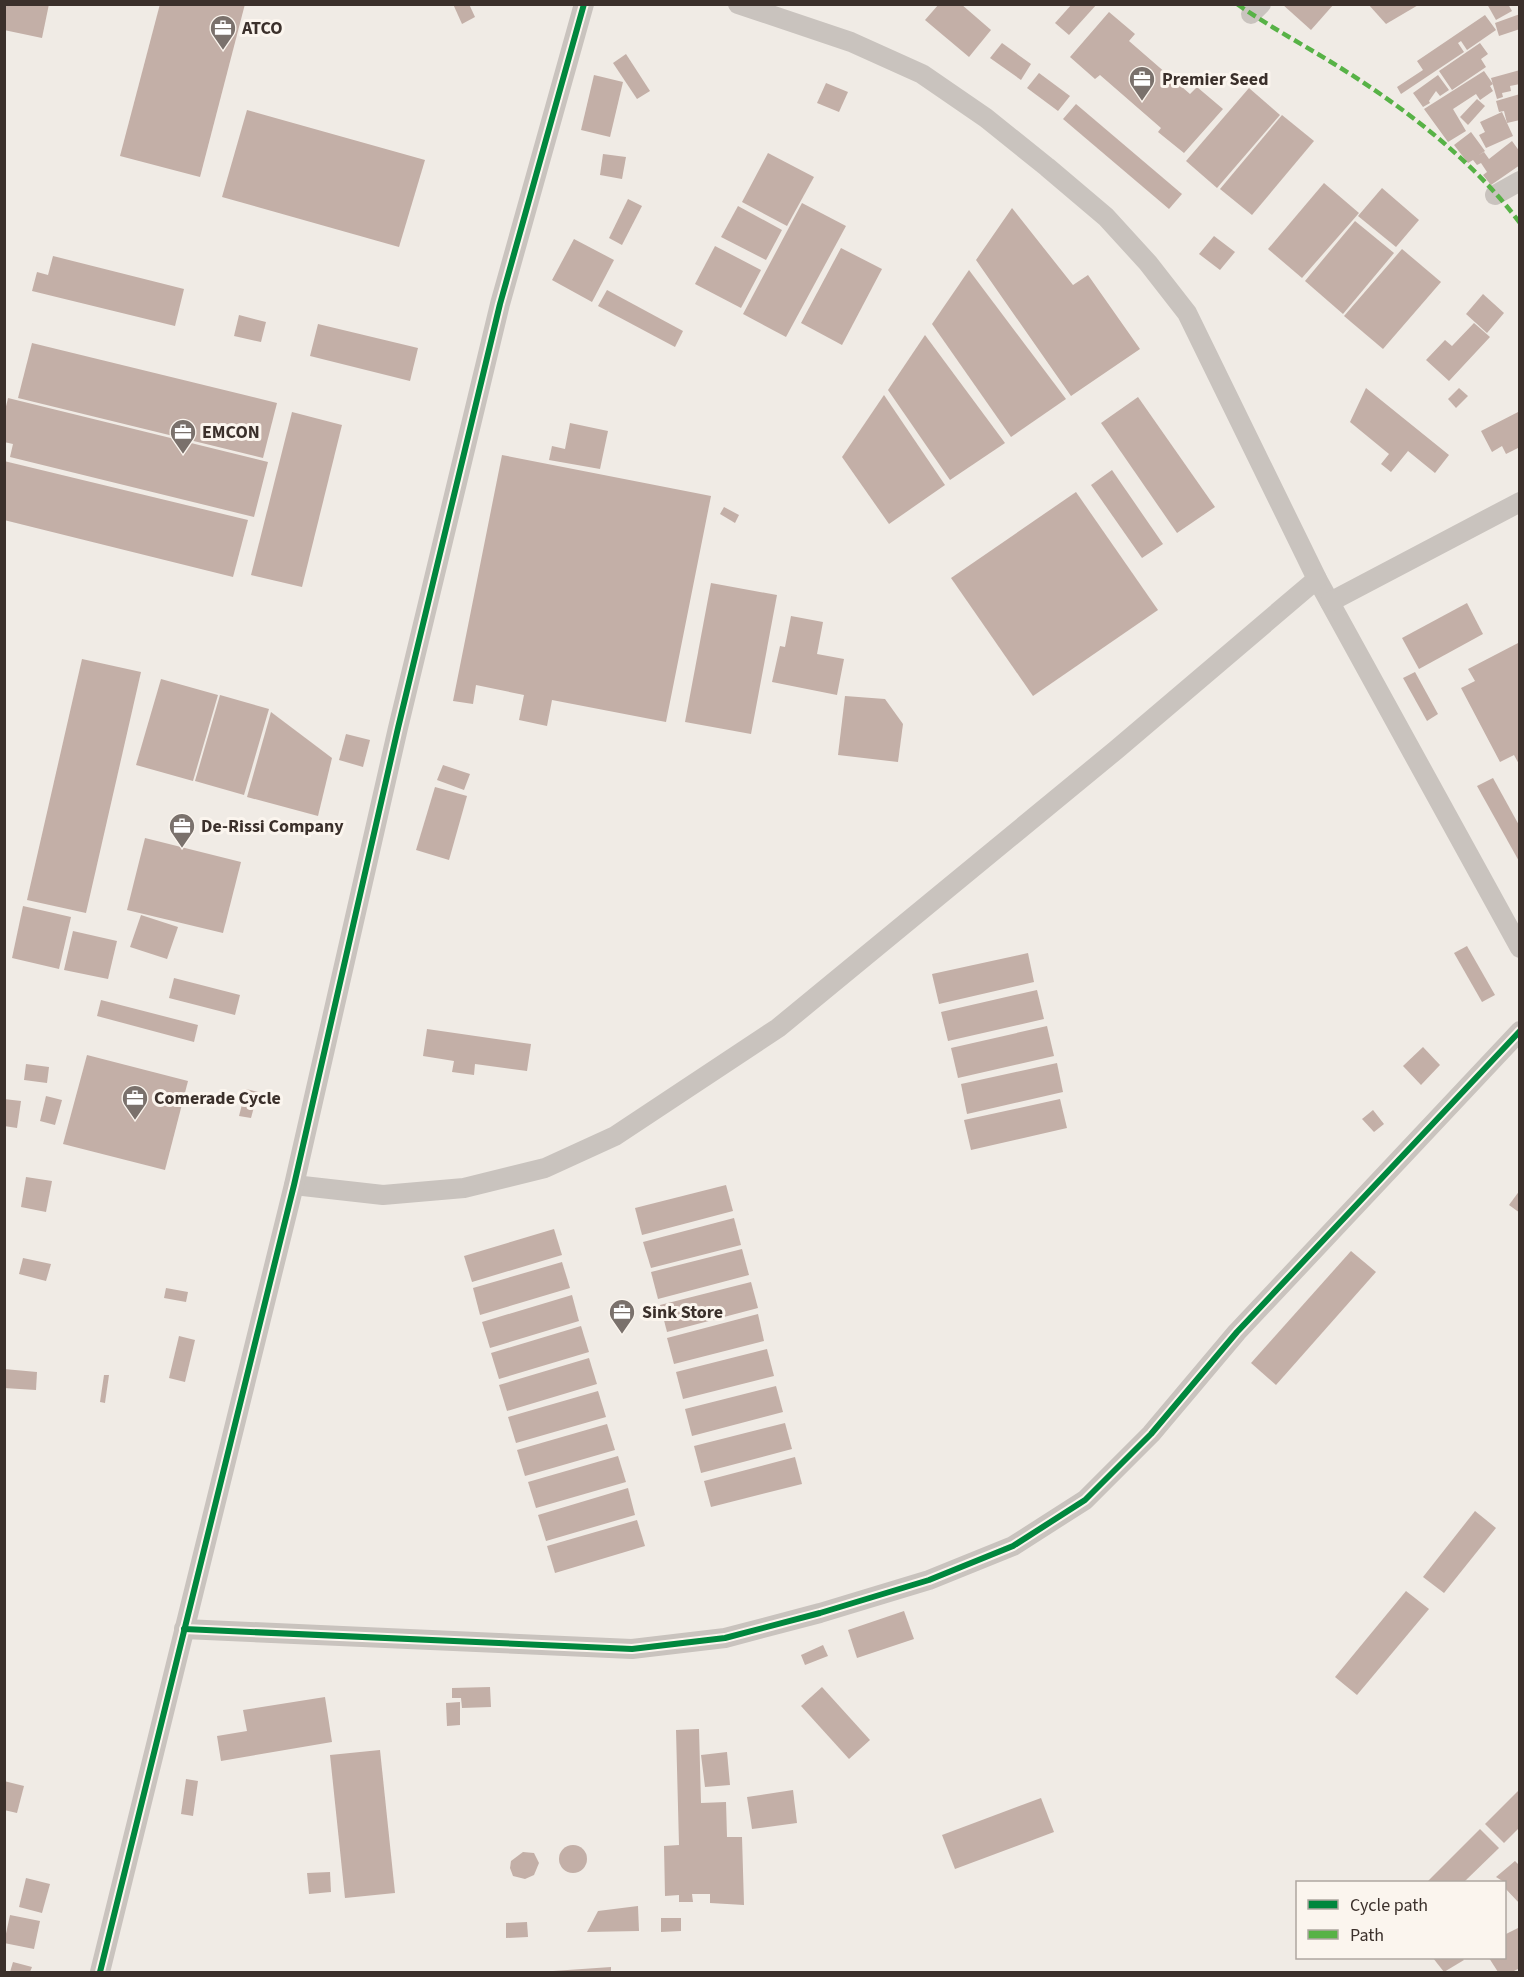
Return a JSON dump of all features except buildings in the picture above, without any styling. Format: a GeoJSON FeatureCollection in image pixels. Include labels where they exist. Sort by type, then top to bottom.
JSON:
{"type":"FeatureCollection","features":[{"type":"Feature","properties":{"kind":"street"},"geometry":{"type":"LineString","coordinates":[[100,1972],[294,1185],[396,739],[500,304],[584,4]]}},
{"type":"Feature","properties":{"kind":"street"},"geometry":{"type":"LineString","coordinates":[[578,24],[602,4]]}},
{"type":"Feature","properties":{"kind":"street"},"geometry":{"type":"LineString","coordinates":[[738,4],[851,42],[922,74],[986,118],[1106,217],[1148,263],[1187,313],[1317,579],[1520,948]]}},
{"type":"Feature","properties":{"kind":"street"},"geometry":{"type":"LineString","coordinates":[[1495,195],[1520,181]]}},
{"type":"Feature","properties":{"kind":"street"},"geometry":{"type":"LineString","coordinates":[[1330,602],[1520,502]]}},
{"type":"Feature","properties":{"kind":"street"},"geometry":{"type":"LineString","coordinates":[[294,1185],[382,1195],[464,1188],[545,1168],[615,1136],[778,1028],[1116,750],[1317,579]]}},
{"type":"Feature","properties":{"kind":"street"},"geometry":{"type":"LineString","coordinates":[[184,1629],[632,1649],[725,1638],[820,1613],[929,1580],[1013,1546],[1085,1500],[1151,1434],[1237,1332],[1520,1031]]}},
{"type":"Feature","properties":{"kind":"marked path"},"geometry":{"type":"LineString","coordinates":[[1237,4],[1357,78],[1408,114],[1480,176],[1520,223]]}},
{"type":"Feature","properties":{"kind":"cycle path"},"geometry":{"type":"LineString","coordinates":[[100,1972],[294,1185],[398,728],[500,304],[584,4]]}},
{"type":"Feature","properties":{"kind":"cycle path"},"geometry":{"type":"LineString","coordinates":[[184,1629],[632,1649],[725,1638],[820,1613],[929,1580],[1013,1546],[1085,1500],[1151,1434],[1237,1332],[1520,1031]]}},
{"type":"Feature","properties":{"kind":"place","name":"ATCO"},"geometry":{"type":"Point","coordinates":[223,51]}},
{"type":"Feature","properties":{"kind":"place","name":"Premier Seed"},"geometry":{"type":"Point","coordinates":[1142,102]}},
{"type":"Feature","properties":{"kind":"place","name":"EMCON"},"geometry":{"type":"Point","coordinates":[183,455]}},
{"type":"Feature","properties":{"kind":"place","name":"De-Rissi Company"},"geometry":{"type":"Point","coordinates":[182,849]}},
{"type":"Feature","properties":{"kind":"place","name":"Comerade Cycle"},"geometry":{"type":"Point","coordinates":[135,1121]}},
{"type":"Feature","properties":{"kind":"place","name":"Sink Store"},"geometry":{"type":"Point","coordinates":[622,1335]}}]}
